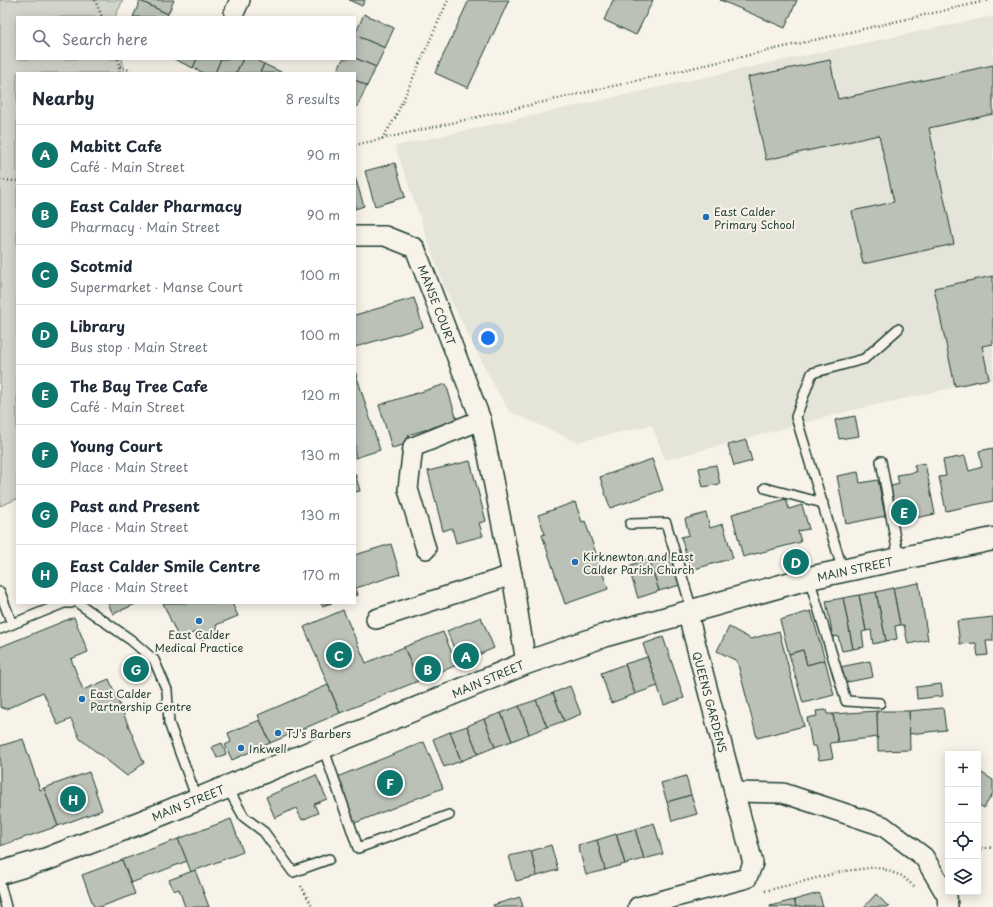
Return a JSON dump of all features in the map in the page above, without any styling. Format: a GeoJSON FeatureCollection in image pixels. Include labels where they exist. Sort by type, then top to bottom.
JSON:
{"type":"FeatureCollection","features":[{"type":"Feature","properties":{"kind":"main road","name":"MAIN STREET"},"geometry":{"type":"LineString","coordinates":[[0,873],[47,859],[198,799],[526,663],[603,636],[809,578],[993,540]]}},
{"type":"Feature","properties":{"kind":"street","name":"MANSE COURT"},"geometry":{"type":"LineString","coordinates":[[356,236],[385,236],[416,248],[481,420],[512,575],[526,663]]}},
{"type":"Feature","properties":{"kind":"street"},"geometry":{"type":"LineString","coordinates":[[426,549],[408,489],[413,447],[481,420]]}},
{"type":"Feature","properties":{"kind":"street"},"geometry":{"type":"LineString","coordinates":[[376,619],[512,575]]}},
{"type":"Feature","properties":{"kind":"street","name":"QUEENS GARDENS"},"geometry":{"type":"LineString","coordinates":[[689,611],[734,792],[754,863],[747,878]]}},
{"type":"Feature","properties":{"kind":"street"},"geometry":{"type":"LineString","coordinates":[[734,792],[783,793],[883,826],[924,857],[947,896],[948,907]]}},
{"type":"Feature","properties":{"kind":"street"},"geometry":{"type":"LineString","coordinates":[[638,907],[747,878]]}},
{"type":"Feature","properties":{"kind":"lane"},"geometry":{"type":"LineString","coordinates":[[843,571],[796,417],[812,373],[864,359],[898,328]]}},
{"type":"Feature","properties":{"kind":"lane"},"geometry":{"type":"LineString","coordinates":[[881,461],[898,560]]}},
{"type":"Feature","properties":{"kind":"lane"},"geometry":{"type":"LineString","coordinates":[[765,488],[823,503]]}},
{"type":"Feature","properties":{"kind":"lane"},"geometry":{"type":"LineString","coordinates":[[630,524],[666,523],[689,611]]}},
{"type":"Feature","properties":{"kind":"lane"},"geometry":{"type":"LineString","coordinates":[[809,578],[846,700],[880,703]]}},
{"type":"Feature","properties":{"kind":"lane"},"geometry":{"type":"LineString","coordinates":[[0,592],[12,624]]}},
{"type":"Feature","properties":{"kind":"lane"},"geometry":{"type":"LineString","coordinates":[[0,629],[62,604]]}},
{"type":"Feature","properties":{"kind":"lane"},"geometry":{"type":"LineString","coordinates":[[79,604],[130,640],[154,660],[167,690],[169,723],[198,799]]}},
{"type":"Feature","properties":{"kind":"lane"},"geometry":{"type":"LineString","coordinates":[[323,747],[358,848],[449,815]]}},
{"type":"Feature","properties":{"kind":"lane"},"geometry":{"type":"LineString","coordinates":[[227,787],[244,817],[264,832],[293,872],[329,859]]}},
{"type":"Feature","properties":{"kind":"lane"},"geometry":{"type":"LineString","coordinates":[[0,884],[6,907]]}},
{"type":"Feature","properties":{"kind":"path"},"geometry":{"type":"LineString","coordinates":[[95,0],[102,16]]}},
{"type":"Feature","properties":{"kind":"path"},"geometry":{"type":"LineString","coordinates":[[381,139],[395,118],[448,0]]}},
{"type":"Feature","properties":{"kind":"path"},"geometry":{"type":"LineString","coordinates":[[356,145],[990,0]]}},
{"type":"Feature","properties":{"kind":"path"},"geometry":{"type":"LineString","coordinates":[[118,60],[120,72]]}},
{"type":"Feature","properties":{"kind":"path"},"geometry":{"type":"LineString","coordinates":[[120,66],[133,72]]}},
{"type":"Feature","properties":{"kind":"path"},"geometry":{"type":"LineString","coordinates":[[0,180],[16,181]]}},
{"type":"Feature","properties":{"kind":"path"},"geometry":{"type":"LineString","coordinates":[[981,849],[993,847]]}},
{"type":"Feature","properties":{"kind":"path"},"geometry":{"type":"LineString","coordinates":[[747,878],[763,892],[844,871],[878,867],[902,876],[918,890]]}},
{"type":"Feature","properties":{"kind":"path"},"geometry":{"type":"LineString","coordinates":[[293,872],[312,907]]}},
{"type":"Feature","properties":{"kind":"shaded area"},"geometry":{"type":"Polygon","coordinates":[[[0,0],[123,0],[115,16],[16,16],[16,60],[122,60],[125,72],[16,72],[16,499],[0,506],[0,0]]]}},
{"type":"Feature","properties":{"kind":"shaded area","name":"East Calder Primary School"},"geometry":{"type":"Polygon","coordinates":[[[993,16],[993,379],[857,409],[665,460],[652,425],[577,442],[509,411],[490,378],[444,287],[395,146],[783,60],[993,16]]]}},
{"type":"Feature","properties":{"kind":"building"},"geometry":{"type":"Polygon","coordinates":[[[138,0],[174,0],[168,14],[138,0]]]}},
{"type":"Feature","properties":{"kind":"building"},"geometry":{"type":"Polygon","coordinates":[[[349,0],[365,0],[362,6],[349,0]]]}},
{"type":"Feature","properties":{"kind":"building"},"geometry":{"type":"Polygon","coordinates":[[[469,0],[509,0],[468,88],[435,73],[469,0]]]}},
{"type":"Feature","properties":{"kind":"building"},"geometry":{"type":"Polygon","coordinates":[[[613,0],[653,0],[636,35],[604,20],[613,0]]]}},
{"type":"Feature","properties":{"kind":"building"},"geometry":{"type":"Polygon","coordinates":[[[720,0],[797,0],[785,28],[720,0]]]}},
{"type":"Feature","properties":{"kind":"building"},"geometry":{"type":"Polygon","coordinates":[[[140,1],[168,14],[167,16],[133,16],[140,1]]]}},
{"type":"Feature","properties":{"kind":"building"},"geometry":{"type":"Polygon","coordinates":[[[364,14],[394,28],[385,48],[356,35],[364,14]]]}},
{"type":"Feature","properties":{"kind":"building"},"geometry":{"type":"Polygon","coordinates":[[[356,35],[385,48],[376,67],[356,58],[356,35]]]}},
{"type":"Feature","properties":{"kind":"building"},"geometry":{"type":"Polygon","coordinates":[[[356,58],[376,67],[367,86],[356,80],[356,72],[337,71],[342,60],[356,60],[356,58]]]}},
{"type":"Feature","properties":{"kind":"building"},"geometry":{"type":"Polygon","coordinates":[[[176,60],[197,60],[193,68],[176,60]]]}},
{"type":"Feature","properties":{"kind":"building"},"geometry":{"type":"Polygon","coordinates":[[[197,60],[221,60],[215,72],[202,72],[193,68],[197,60]]]}},
{"type":"Feature","properties":{"kind":"building"},"geometry":{"type":"Polygon","coordinates":[[[221,60],[242,60],[236,72],[215,72],[221,60]]]}},
{"type":"Feature","properties":{"kind":"building"},"geometry":{"type":"Polygon","coordinates":[[[242,60],[255,60],[264,64],[260,72],[236,72],[242,60]]]}},
{"type":"Feature","properties":{"kind":"building"},"geometry":{"type":"Polygon","coordinates":[[[830,60],[838,99],[993,65],[993,114],[929,128],[954,244],[863,264],[852,211],[894,202],[879,135],[766,160],[748,77],[830,60]]]}},
{"type":"Feature","properties":{"kind":"building"},"geometry":{"type":"Polygon","coordinates":[[[264,64],[281,72],[260,72],[264,64]]]}},
{"type":"Feature","properties":{"kind":"building"},"geometry":{"type":"Polygon","coordinates":[[[356,80],[367,86],[356,106],[356,80]]]}},
{"type":"Feature","properties":{"kind":"building"},"geometry":{"type":"Polygon","coordinates":[[[395,163],[405,197],[375,206],[365,171],[395,163]]]}},
{"type":"Feature","properties":{"kind":"building"},"geometry":{"type":"Polygon","coordinates":[[[356,180],[364,206],[356,209],[356,180]]]}},
{"type":"Feature","properties":{"kind":"building"},"geometry":{"type":"Polygon","coordinates":[[[993,276],[993,344],[982,346],[989,379],[955,386],[934,288],[993,276]]]}},
{"type":"Feature","properties":{"kind":"building"},"geometry":{"type":"Polygon","coordinates":[[[414,298],[423,327],[356,347],[356,315],[414,298]]]}},
{"type":"Feature","properties":{"kind":"building"},"geometry":{"type":"Polygon","coordinates":[[[356,374],[380,450],[356,458],[356,374]]]}},
{"type":"Feature","properties":{"kind":"building"},"geometry":{"type":"Polygon","coordinates":[[[446,384],[457,420],[408,435],[410,443],[392,448],[379,405],[446,384]]]}},
{"type":"Feature","properties":{"kind":"building"},"geometry":{"type":"Polygon","coordinates":[[[855,416],[859,436],[839,439],[835,420],[855,416]]]}},
{"type":"Feature","properties":{"kind":"building"},"geometry":{"type":"Polygon","coordinates":[[[746,440],[752,461],[734,466],[728,445],[746,440]]]}},
{"type":"Feature","properties":{"kind":"building"},"geometry":{"type":"Polygon","coordinates":[[[993,448],[993,501],[946,511],[939,477],[946,476],[943,460],[965,456],[969,471],[982,467],[979,451],[993,448]]]}},
{"type":"Feature","properties":{"kind":"building"},"geometry":{"type":"Polygon","coordinates":[[[652,459],[663,490],[610,508],[600,477],[652,459]]]}},
{"type":"Feature","properties":{"kind":"building"},"geometry":{"type":"Polygon","coordinates":[[[470,461],[486,521],[479,523],[483,536],[456,543],[452,528],[443,531],[428,471],[470,461]]]}},
{"type":"Feature","properties":{"kind":"building"},"geometry":{"type":"Polygon","coordinates":[[[925,463],[935,514],[896,522],[888,487],[899,484],[897,475],[916,472],[914,465],[925,463]]]}},
{"type":"Feature","properties":{"kind":"building"},"geometry":{"type":"Polygon","coordinates":[[[716,465],[720,484],[703,487],[699,468],[716,465]]]}},
{"type":"Feature","properties":{"kind":"building"},"geometry":{"type":"Polygon","coordinates":[[[858,472],[860,483],[878,480],[885,516],[846,524],[837,476],[858,472]]]}},
{"type":"Feature","properties":{"kind":"building"},"geometry":{"type":"Polygon","coordinates":[[[356,477],[360,491],[356,492],[356,477]]]}},
{"type":"Feature","properties":{"kind":"building"},"geometry":{"type":"Polygon","coordinates":[[[786,499],[789,509],[802,505],[809,529],[798,531],[801,542],[743,557],[732,514],[786,499]]]}},
{"type":"Feature","properties":{"kind":"building","name":"Kirknewton and East Calder Parish Church"},"geometry":{"type":"Polygon","coordinates":[[[575,502],[582,522],[585,521],[608,589],[565,604],[542,535],[545,534],[538,515],[575,502]]]}},
{"type":"Feature","properties":{"kind":"building"},"geometry":{"type":"Polygon","coordinates":[[[706,513],[710,528],[723,524],[733,558],[691,570],[681,537],[689,535],[685,519],[706,513]]]}},
{"type":"Feature","properties":{"kind":"building"},"geometry":{"type":"Polygon","coordinates":[[[391,544],[400,574],[356,588],[356,555],[391,544]]]}},
{"type":"Feature","properties":{"kind":"building"},"geometry":{"type":"Polygon","coordinates":[[[670,553],[680,585],[659,591],[649,559],[670,553]]]}},
{"type":"Feature","properties":{"kind":"building"},"geometry":{"type":"Polygon","coordinates":[[[649,559],[659,591],[638,598],[628,566],[649,559]]]}},
{"type":"Feature","properties":{"kind":"building"},"geometry":{"type":"Polygon","coordinates":[[[919,583],[928,640],[908,644],[904,625],[900,625],[893,588],[919,583]]]}},
{"type":"Feature","properties":{"kind":"building"},"geometry":{"type":"Polygon","coordinates":[[[893,588],[900,625],[895,626],[897,639],[886,641],[876,592],[893,588]]]}},
{"type":"Feature","properties":{"kind":"building"},"geometry":{"type":"Polygon","coordinates":[[[876,592],[886,641],[873,644],[871,630],[866,631],[859,595],[876,592]]]}},
{"type":"Feature","properties":{"kind":"building"},"geometry":{"type":"Polygon","coordinates":[[[859,595],[866,631],[862,632],[864,647],[853,649],[843,598],[859,595]]]}},
{"type":"Feature","properties":{"kind":"building"},"geometry":{"type":"Polygon","coordinates":[[[843,598],[853,649],[842,651],[838,636],[833,637],[826,601],[843,598]]]}},
{"type":"Feature","properties":{"kind":"building","name":"East Calder Medical Practice"},"geometry":{"type":"Polygon","coordinates":[[[108,604],[136,604],[113,614],[108,604]]]}},
{"type":"Feature","properties":{"kind":"building","name":"East Calder Medical Practice"},"geometry":{"type":"Polygon","coordinates":[[[163,604],[232,604],[238,616],[216,625],[219,632],[201,640],[198,631],[179,639],[163,604]]]}},
{"type":"Feature","properties":{"kind":"building"},"geometry":{"type":"Polygon","coordinates":[[[343,610],[366,663],[404,647],[418,681],[340,713],[304,627],[343,610]]]}},
{"type":"Feature","properties":{"kind":"building"},"geometry":{"type":"Polygon","coordinates":[[[811,611],[825,660],[807,665],[803,650],[789,654],[780,620],[811,611]]]}},
{"type":"Feature","properties":{"kind":"building","name":"East Calder Partnership Centre"},"geometry":{"type":"Polygon","coordinates":[[[74,617],[88,652],[71,659],[83,690],[109,679],[144,763],[127,776],[80,739],[71,719],[58,725],[43,692],[6,709],[0,707],[0,647],[74,617]]]}},
{"type":"Feature","properties":{"kind":"building"},"geometry":{"type":"Polygon","coordinates":[[[481,617],[494,648],[460,663],[447,631],[481,617]]]}},
{"type":"Feature","properties":{"kind":"building"},"geometry":{"type":"Polygon","coordinates":[[[993,617],[993,641],[986,641],[988,655],[978,656],[976,643],[960,644],[957,621],[993,617]]]}},
{"type":"Feature","properties":{"kind":"building"},"geometry":{"type":"Polygon","coordinates":[[[729,627],[751,639],[779,631],[804,726],[757,738],[737,661],[717,651],[729,627]]]}},
{"type":"Feature","properties":{"kind":"building"},"geometry":{"type":"Polygon","coordinates":[[[443,632],[457,665],[418,681],[404,647],[443,632]]]}},
{"type":"Feature","properties":{"kind":"building"},"geometry":{"type":"Polygon","coordinates":[[[663,637],[684,698],[664,705],[643,644],[663,637]]]}},
{"type":"Feature","properties":{"kind":"building"},"geometry":{"type":"Polygon","coordinates":[[[803,650],[807,665],[825,660],[834,695],[803,703],[789,654],[803,650]]]}},
{"type":"Feature","properties":{"kind":"building"},"geometry":{"type":"Polygon","coordinates":[[[647,657],[658,686],[635,694],[625,664],[647,657]]]}},
{"type":"Feature","properties":{"kind":"building"},"geometry":{"type":"Polygon","coordinates":[[[870,661],[873,677],[843,683],[840,667],[870,661]]]}},
{"type":"Feature","properties":{"kind":"building"},"geometry":{"type":"Polygon","coordinates":[[[625,664],[635,694],[611,703],[601,673],[625,664]]]}},
{"type":"Feature","properties":{"kind":"building"},"geometry":{"type":"Polygon","coordinates":[[[941,684],[943,696],[917,699],[916,687],[941,684]]]}},
{"type":"Feature","properties":{"kind":"building"},"geometry":{"type":"Polygon","coordinates":[[[328,685],[340,713],[270,743],[258,715],[328,685]]]}},
{"type":"Feature","properties":{"kind":"building"},"geometry":{"type":"Polygon","coordinates":[[[570,686],[581,714],[564,721],[553,693],[570,686]]]}},
{"type":"Feature","properties":{"kind":"building"},"geometry":{"type":"Polygon","coordinates":[[[553,693],[564,721],[547,727],[536,700],[553,693]]]}},
{"type":"Feature","properties":{"kind":"building"},"geometry":{"type":"Polygon","coordinates":[[[536,700],[547,727],[529,734],[519,706],[536,700]]]}},
{"type":"Feature","properties":{"kind":"building"},"geometry":{"type":"Polygon","coordinates":[[[519,706],[529,734],[512,741],[501,713],[519,706]]]}},
{"type":"Feature","properties":{"kind":"building"},"geometry":{"type":"Polygon","coordinates":[[[943,708],[946,730],[909,734],[909,711],[943,708]]]}},
{"type":"Feature","properties":{"kind":"building"},"geometry":{"type":"Polygon","coordinates":[[[826,710],[827,714],[833,714],[838,742],[830,743],[833,758],[819,760],[816,746],[812,746],[807,718],[817,716],[816,711],[826,710]]]}},
{"type":"Feature","properties":{"kind":"building"},"geometry":{"type":"Polygon","coordinates":[[[877,711],[878,737],[838,742],[833,714],[877,711]]]}},
{"type":"Feature","properties":{"kind":"building"},"geometry":{"type":"Polygon","coordinates":[[[877,711],[909,711],[910,750],[878,751],[877,711]]]}},
{"type":"Feature","properties":{"kind":"building"},"geometry":{"type":"Polygon","coordinates":[[[501,713],[512,741],[495,747],[484,719],[501,713]]]}},
{"type":"Feature","properties":{"kind":"building"},"geometry":{"type":"Polygon","coordinates":[[[484,719],[495,747],[478,754],[467,726],[484,719]]]}},
{"type":"Feature","properties":{"kind":"building"},"geometry":{"type":"Polygon","coordinates":[[[260,720],[270,743],[232,760],[225,745],[231,742],[228,733],[260,720]]]}},
{"type":"Feature","properties":{"kind":"building"},"geometry":{"type":"Polygon","coordinates":[[[467,726],[478,754],[461,761],[450,732],[467,726]]]}},
{"type":"Feature","properties":{"kind":"building"},"geometry":{"type":"Polygon","coordinates":[[[450,732],[461,761],[444,767],[433,739],[450,732]]]}},
{"type":"Feature","properties":{"kind":"building"},"geometry":{"type":"Polygon","coordinates":[[[23,739],[40,790],[44,788],[58,826],[0,846],[0,746],[23,739]]]}},
{"type":"Feature","properties":{"kind":"building"},"geometry":{"type":"Polygon","coordinates":[[[424,742],[443,788],[355,823],[337,777],[424,742]]]}},
{"type":"Feature","properties":{"kind":"building"},"geometry":{"type":"Polygon","coordinates":[[[222,743],[226,754],[217,758],[212,747],[222,743]]]}},
{"type":"Feature","properties":{"kind":"building"},"geometry":{"type":"Polygon","coordinates":[[[89,772],[102,810],[58,826],[44,788],[89,772]]]}},
{"type":"Feature","properties":{"kind":"building"},"geometry":{"type":"Polygon","coordinates":[[[982,773],[993,780],[993,793],[984,808],[981,806],[982,773]]]}},
{"type":"Feature","properties":{"kind":"building"},"geometry":{"type":"Polygon","coordinates":[[[316,775],[327,799],[314,804],[318,813],[302,820],[296,808],[275,818],[266,797],[316,775]]]}},
{"type":"Feature","properties":{"kind":"building"},"geometry":{"type":"Polygon","coordinates":[[[686,776],[691,795],[667,802],[661,783],[686,776]]]}},
{"type":"Feature","properties":{"kind":"building"},"geometry":{"type":"Polygon","coordinates":[[[691,795],[697,814],[672,821],[667,802],[691,795]]]}},
{"type":"Feature","properties":{"kind":"building"},"geometry":{"type":"Polygon","coordinates":[[[231,819],[243,852],[191,872],[178,839],[231,819]]]}},
{"type":"Feature","properties":{"kind":"building"},"geometry":{"type":"Polygon","coordinates":[[[654,823],[663,854],[644,859],[635,829],[654,823]]]}},
{"type":"Feature","properties":{"kind":"building"},"geometry":{"type":"Polygon","coordinates":[[[635,829],[644,859],[625,864],[616,834],[635,829]]]}},
{"type":"Feature","properties":{"kind":"building"},"geometry":{"type":"Polygon","coordinates":[[[616,834],[625,864],[605,870],[597,840],[616,834]]]}},
{"type":"Feature","properties":{"kind":"building"},"geometry":{"type":"Polygon","coordinates":[[[178,839],[187,861],[131,883],[122,860],[178,839]]]}},
{"type":"Feature","properties":{"kind":"building"},"geometry":{"type":"Polygon","coordinates":[[[597,840],[605,870],[586,875],[578,845],[597,840]]]}},
{"type":"Feature","properties":{"kind":"building"},"geometry":{"type":"Polygon","coordinates":[[[551,845],[558,870],[537,876],[531,851],[551,845]]]}},
{"type":"Feature","properties":{"kind":"building"},"geometry":{"type":"Polygon","coordinates":[[[531,851],[537,876],[516,881],[509,856],[531,851]]]}},
{"type":"Feature","properties":{"kind":"building"},"geometry":{"type":"Polygon","coordinates":[[[122,860],[135,894],[100,907],[94,907],[82,875],[122,860]]]}},
{"type":"Feature","properties":{"kind":"building"},"geometry":{"type":"Polygon","coordinates":[[[195,870],[209,907],[185,907],[179,889],[174,891],[169,880],[195,870]]]}},
{"type":"Feature","properties":{"kind":"building"},"geometry":{"type":"Polygon","coordinates":[[[819,893],[823,907],[796,907],[794,900],[819,893]]]}},
{"type":"Feature","properties":{"kind":"building"},"geometry":{"type":"Polygon","coordinates":[[[876,894],[889,907],[864,907],[876,894]]]}},
{"type":"Feature","properties":{"kind":"building"},"geometry":{"type":"Polygon","coordinates":[[[520,897],[523,907],[494,907],[493,905],[520,897]]]}},
{"type":"Feature","properties":{"kind":"building"},"geometry":{"type":"Polygon","coordinates":[[[794,900],[796,907],[770,907],[770,906],[794,900]]]}},
{"type":"Feature","properties":{"kind":"place","name":"East Calder Primary School"},"geometry":{"type":"Point","coordinates":[706,217]}},
{"type":"Feature","properties":{"kind":"place","name":"The Bay Tree Cafe"},"geometry":{"type":"Point","coordinates":[904,512]}},
{"type":"Feature","properties":{"kind":"place","name":"Kirknewton and East Calder Parish Church"},"geometry":{"type":"Point","coordinates":[575,562]}},
{"type":"Feature","properties":{"kind":"place","name":"Library"},"geometry":{"type":"Point","coordinates":[796,562]}},
{"type":"Feature","properties":{"kind":"place","name":"East Calder Medical Practice"},"geometry":{"type":"Point","coordinates":[199,621]}},
{"type":"Feature","properties":{"kind":"place","name":"Scotmid"},"geometry":{"type":"Point","coordinates":[339,655]}},
{"type":"Feature","properties":{"kind":"place","name":"Mabitt Cafe"},"geometry":{"type":"Point","coordinates":[466,656]}},
{"type":"Feature","properties":{"kind":"place","name":"Past and Present"},"geometry":{"type":"Point","coordinates":[136,669]}},
{"type":"Feature","properties":{"kind":"place","name":"East Calder Pharmacy"},"geometry":{"type":"Point","coordinates":[428,669]}},
{"type":"Feature","properties":{"kind":"place","name":"East Calder Partnership Centre"},"geometry":{"type":"Point","coordinates":[82,699]}},
{"type":"Feature","properties":{"kind":"place","name":"TJ's Barbers"},"geometry":{"type":"Point","coordinates":[278,733]}},
{"type":"Feature","properties":{"kind":"place","name":"Inkwell"},"geometry":{"type":"Point","coordinates":[241,748]}},
{"type":"Feature","properties":{"kind":"place","name":"Young Court"},"geometry":{"type":"Point","coordinates":[390,783]}},
{"type":"Feature","properties":{"kind":"place","name":"East Calder Smile Centre"},"geometry":{"type":"Point","coordinates":[73,799]}}]}
